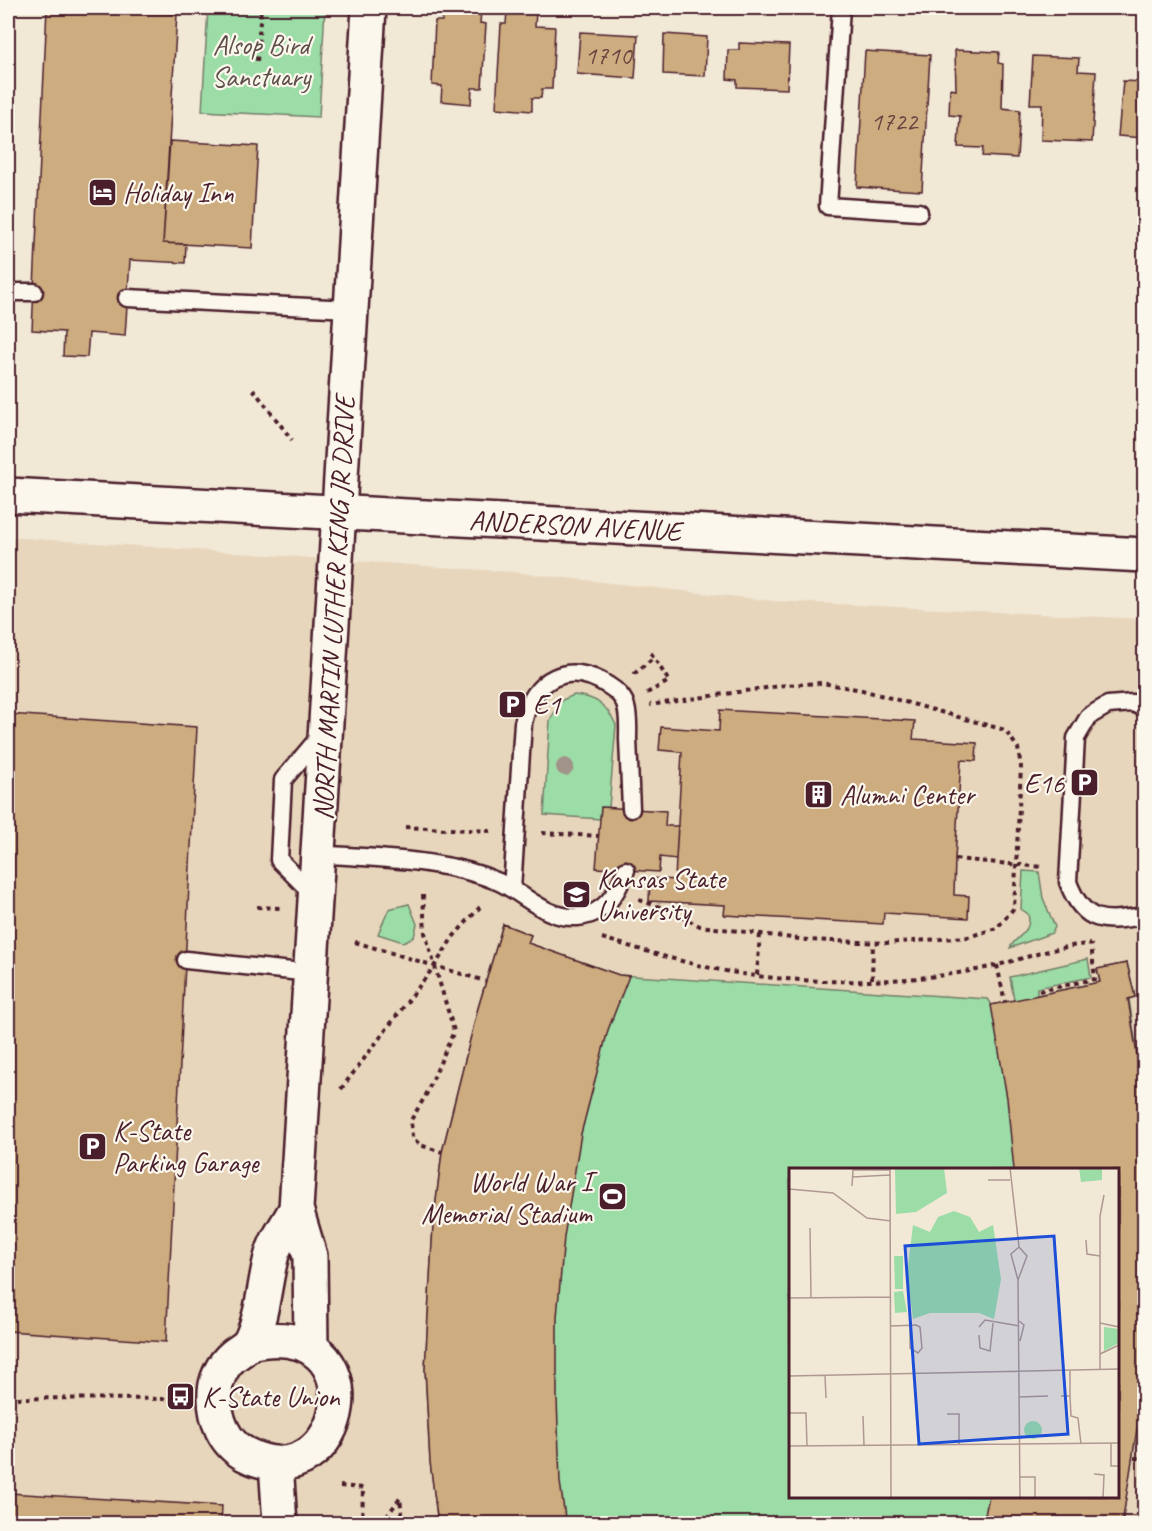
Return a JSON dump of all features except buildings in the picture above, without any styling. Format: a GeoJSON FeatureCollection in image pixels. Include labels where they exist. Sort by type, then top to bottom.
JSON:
{"type":"FeatureCollection","features":[{"type":"Feature","properties":{"kind":"street","name":"NORTH MARTIN LUTHER KING JR DRIVE"},"geometry":{"type":"LineString","coordinates":[[310,1348],[310,1256],[296,1209],[369,8]]}},
{"type":"Feature","properties":{"kind":"street","name":"ANDERSON AVENUE"},"geometry":{"type":"LineString","coordinates":[[8,495],[1144,555]]}},
{"type":"Feature","properties":{"kind":"street","name":"NORTH MARTIN LUTHER KING JR DRIVE"},"geometry":{"type":"LineString","coordinates":[[263,1341],[265,1291],[272,1255],[296,1209]]}},
{"type":"Feature","properties":{"kind":"street"},"geometry":{"type":"LineString","coordinates":[[263,1341],[294,1341],[310,1348],[324,1360],[333,1375],[338,1392],[338,1410],[333,1426],[323,1442],[302,1456],[276,1463],[258,1460],[242,1452],[229,1441],[220,1426],[215,1408],[214,1391],[220,1374],[230,1359],[263,1341]]}},
{"type":"Feature","properties":{"kind":"street"},"geometry":{"type":"LineString","coordinates":[[276,1463],[280,1524]]}},
{"type":"Feature","properties":{"kind":"lane"},"geometry":{"type":"LineString","coordinates":[[841,8],[828,206],[919,213]]}},
{"type":"Feature","properties":{"kind":"lane"},"geometry":{"type":"LineString","coordinates":[[8,292],[34,292]]}},
{"type":"Feature","properties":{"kind":"lane"},"geometry":{"type":"LineString","coordinates":[[127,298],[351,309]]}},
{"type":"Feature","properties":{"kind":"lane"},"geometry":{"type":"LineString","coordinates":[[512,889],[523,723],[527,706],[539,687],[556,675],[580,673],[601,681],[615,690],[626,705],[631,809]]}},
{"type":"Feature","properties":{"kind":"lane"},"geometry":{"type":"LineString","coordinates":[[1144,708],[1133,703],[1108,705],[1089,716],[1076,738],[1068,882],[1076,902],[1090,916],[1112,921],[1144,916]]}},
{"type":"Feature","properties":{"kind":"lane"},"geometry":{"type":"LineString","coordinates":[[316,897],[279,860],[283,780],[326,730]]}},
{"type":"Feature","properties":{"kind":"lane"},"geometry":{"type":"LineString","coordinates":[[318,854],[433,865],[480,874],[512,889],[549,912],[575,917],[586,916],[601,909],[616,894],[626,870]]}},
{"type":"Feature","properties":{"kind":"lane"},"geometry":{"type":"LineString","coordinates":[[186,960],[311,972]]}},
{"type":"Feature","properties":{"kind":"path"},"geometry":{"type":"LineString","coordinates":[[257,61],[261,8]]}},
{"type":"Feature","properties":{"kind":"path"},"geometry":{"type":"LineString","coordinates":[[253,389],[292,440]]}},
{"type":"Feature","properties":{"kind":"path"},"geometry":{"type":"LineString","coordinates":[[646,693],[669,681],[649,650]]}},
{"type":"Feature","properties":{"kind":"path"},"geometry":{"type":"LineString","coordinates":[[639,901],[663,908],[700,926],[807,940],[873,943],[968,938],[997,928],[1014,908],[1021,766],[1018,748],[1005,730],[862,690],[822,684],[786,686],[650,705]]}},
{"type":"Feature","properties":{"kind":"path"},"geometry":{"type":"LineString","coordinates":[[405,827],[501,831]]}},
{"type":"Feature","properties":{"kind":"path"},"geometry":{"type":"LineString","coordinates":[[542,833],[599,836]]}},
{"type":"Feature","properties":{"kind":"path"},"geometry":{"type":"LineString","coordinates":[[955,859],[1043,867]]}},
{"type":"Feature","properties":{"kind":"path"},"geometry":{"type":"LineString","coordinates":[[423,895],[425,933],[454,1031],[426,1095],[411,1120],[412,1137],[420,1144],[442,1152]]}},
{"type":"Feature","properties":{"kind":"path"},"geometry":{"type":"LineString","coordinates":[[257,907],[285,908]]}},
{"type":"Feature","properties":{"kind":"path"},"geometry":{"type":"LineString","coordinates":[[341,1089],[436,964],[453,937],[480,907]]}},
{"type":"Feature","properties":{"kind":"path"},"geometry":{"type":"LineString","coordinates":[[757,975],[760,934]]}},
{"type":"Feature","properties":{"kind":"path"},"geometry":{"type":"LineString","coordinates":[[601,937],[695,965],[784,979],[872,980],[970,972],[1102,943]]}},
{"type":"Feature","properties":{"kind":"path"},"geometry":{"type":"LineString","coordinates":[[355,942],[436,964],[485,981]]}},
{"type":"Feature","properties":{"kind":"path"},"geometry":{"type":"LineString","coordinates":[[872,980],[873,943]]}},
{"type":"Feature","properties":{"kind":"path"},"geometry":{"type":"LineString","coordinates":[[1040,991],[1095,979],[1091,944]]}},
{"type":"Feature","properties":{"kind":"path"},"geometry":{"type":"LineString","coordinates":[[997,965],[1005,1002]]}},
{"type":"Feature","properties":{"kind":"path"},"geometry":{"type":"LineString","coordinates":[[8,1398],[176,1400]]}},
{"type":"Feature","properties":{"kind":"path"},"geometry":{"type":"LineString","coordinates":[[1134,1458],[1144,1460]]}},
{"type":"Feature","properties":{"kind":"path"},"geometry":{"type":"LineString","coordinates":[[340,1486],[363,1488],[362,1524]]}},
{"type":"Feature","properties":{"kind":"path"},"geometry":{"type":"LineString","coordinates":[[381,1524],[400,1498],[403,1524]]}},
{"type":"Feature","properties":{"kind":"shaded area","name":"Kansas State University"},"geometry":{"type":"Polygon","coordinates":[[[8,537],[512,572],[774,601],[1144,619],[1144,1523],[8,1523],[8,537]]]}},
{"type":"Feature","properties":{"kind":"green space","name":"Alsop Bird Sanctuary"},"geometry":{"type":"Polygon","coordinates":[[[208,8],[325,8],[319,117],[202,111],[208,8]]]}},
{"type":"Feature","properties":{"kind":"green space"},"geometry":{"type":"Polygon","coordinates":[[[574,695],[600,703],[609,712],[616,725],[609,807],[601,808],[600,819],[544,815],[550,720],[562,700],[574,695]]]}},
{"type":"Feature","properties":{"kind":"green space"},"geometry":{"type":"Polygon","coordinates":[[[1023,871],[1039,872],[1043,898],[1055,927],[1052,933],[1010,948],[1028,926],[1028,914],[1021,909],[1023,871]]]}},
{"type":"Feature","properties":{"kind":"green space"},"geometry":{"type":"Polygon","coordinates":[[[409,904],[417,924],[414,937],[403,942],[378,934],[389,909],[409,904]]]}},
{"type":"Feature","properties":{"kind":"green space","name":"World War I Memorial Stadium"},"geometry":{"type":"Polygon","coordinates":[[[503,924],[531,935],[528,943],[619,975],[988,999],[992,1005],[1014,1000],[1010,977],[1088,959],[1091,977],[1037,988],[1037,995],[1100,982],[1097,969],[1127,963],[1135,997],[1129,999],[1144,1099],[1144,1383],[1122,1523],[438,1524],[430,1462],[425,1369],[433,1225],[442,1152],[478,1008],[503,924]]]}},
{"type":"Feature","properties":{"kind":"place","name":"Holiday Inn"},"geometry":{"type":"Point","coordinates":[102,192]}},
{"type":"Feature","properties":{"kind":"place","name":"E1"},"geometry":{"type":"Point","coordinates":[512,704]}},
{"type":"Feature","properties":{"kind":"place","name":"E16"},"geometry":{"type":"Point","coordinates":[1085,783]}},
{"type":"Feature","properties":{"kind":"place","name":"Alumni Center"},"geometry":{"type":"Point","coordinates":[819,794]}},
{"type":"Feature","properties":{"kind":"place","name":"Kansas State University"},"geometry":{"type":"Point","coordinates":[576,894]}},
{"type":"Feature","properties":{"kind":"place","name":"K-State Parking Garage"},"geometry":{"type":"Point","coordinates":[92,1146]}},
{"type":"Feature","properties":{"kind":"place","name":"World War I Memorial Stadium"},"geometry":{"type":"Point","coordinates":[613,1197]}},
{"type":"Feature","properties":{"kind":"place","name":"K-State Union"},"geometry":{"type":"Point","coordinates":[181,1396]}}]}
